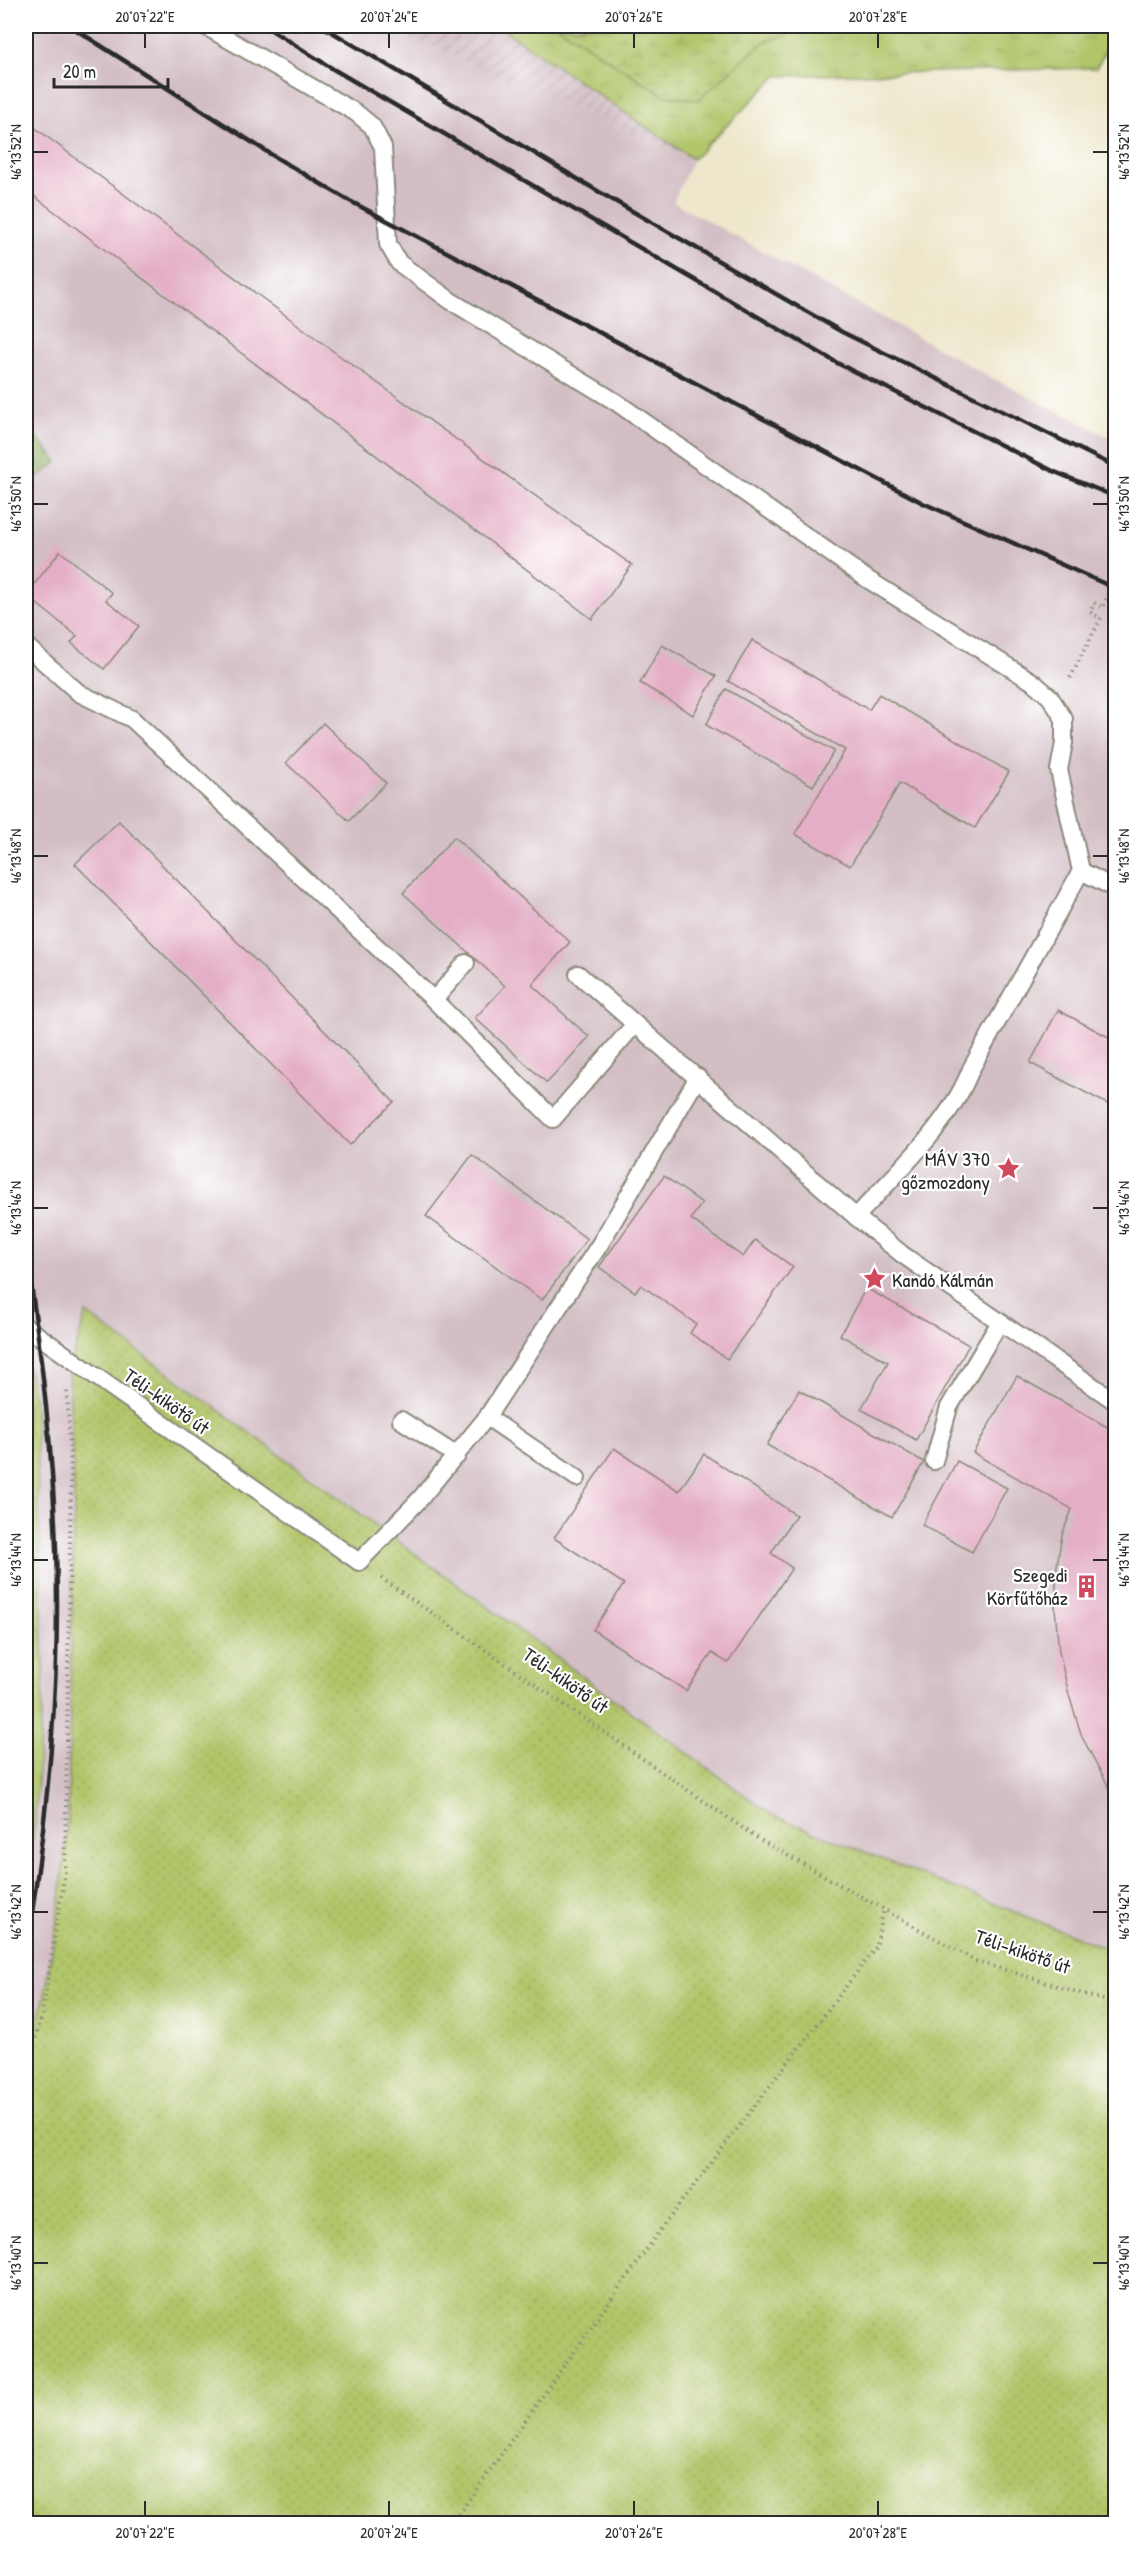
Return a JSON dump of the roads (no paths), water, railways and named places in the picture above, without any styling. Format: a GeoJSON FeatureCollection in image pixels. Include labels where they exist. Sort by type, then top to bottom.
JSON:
{"type":"FeatureCollection","features":[{"type":"Feature","properties":{"kind":"lane"},"geometry":{"type":"LineString","coordinates":[[205,26],[355,112],[372,126],[383,147],[388,244],[399,263],[451,301],[616,402],[867,579],[1033,682],[1056,705],[1064,719],[1065,728],[1059,770],[1081,872],[971,1068],[964,1089],[920,1147],[856,1217]]}},
{"type":"Feature","properties":{"kind":"lane"},"geometry":{"type":"LineString","coordinates":[[26,646],[78,693],[132,719],[434,1000],[553,1119],[635,1023]]}},
{"type":"Feature","properties":{"kind":"lane"},"geometry":{"type":"LineString","coordinates":[[1081,872],[1116,889]]}},
{"type":"Feature","properties":{"kind":"lane"},"geometry":{"type":"LineString","coordinates":[[434,1000],[466,963]]}},
{"type":"Feature","properties":{"kind":"lane"},"geometry":{"type":"LineString","coordinates":[[578,974],[856,1217],[903,1255],[1116,1402]]}},
{"type":"Feature","properties":{"kind":"lane"},"geometry":{"type":"LineString","coordinates":[[401,1420],[458,1456],[487,1417],[600,1244],[698,1077]]}},
{"type":"Feature","properties":{"kind":"lane"},"geometry":{"type":"LineString","coordinates":[[934,1461],[949,1407],[1000,1322]]}},
{"type":"Feature","properties":{"kind":"lane","name":"Téli-kikötő út"},"geometry":{"type":"LineString","coordinates":[[26,1328],[358,1562],[458,1456]]}},
{"type":"Feature","properties":{"kind":"lane"},"geometry":{"type":"LineString","coordinates":[[487,1417],[577,1478]]}},
{"type":"Feature","properties":{"kind":"railway"},"geometry":{"type":"LineString","coordinates":[[70,26],[272,155],[348,200],[923,503],[1112,587]]}},
{"type":"Feature","properties":{"kind":"railway"},"geometry":{"type":"LineString","coordinates":[[265,26],[333,69],[839,364],[1055,472],[1116,497]]}},
{"type":"Feature","properties":{"kind":"railway"},"geometry":{"type":"LineString","coordinates":[[322,26],[606,196],[842,332],[1116,467]]}},
{"type":"Feature","properties":{"kind":"railway"},"geometry":{"type":"LineString","coordinates":[[26,1250],[49,1437],[57,1600],[51,1751],[26,1952]]}},
{"type":"Feature","properties":{"kind":"place","name":"MÁV 370 gőzmozdony"},"geometry":{"type":"Point","coordinates":[1008,1169]}},
{"type":"Feature","properties":{"kind":"place","name":"Kandó Kálmán"},"geometry":{"type":"Point","coordinates":[874,1279]}},
{"type":"Feature","properties":{"kind":"place","name":"Szegedi Körfűtőház"},"geometry":{"type":"Point","coordinates":[1086,1586]}}]}
